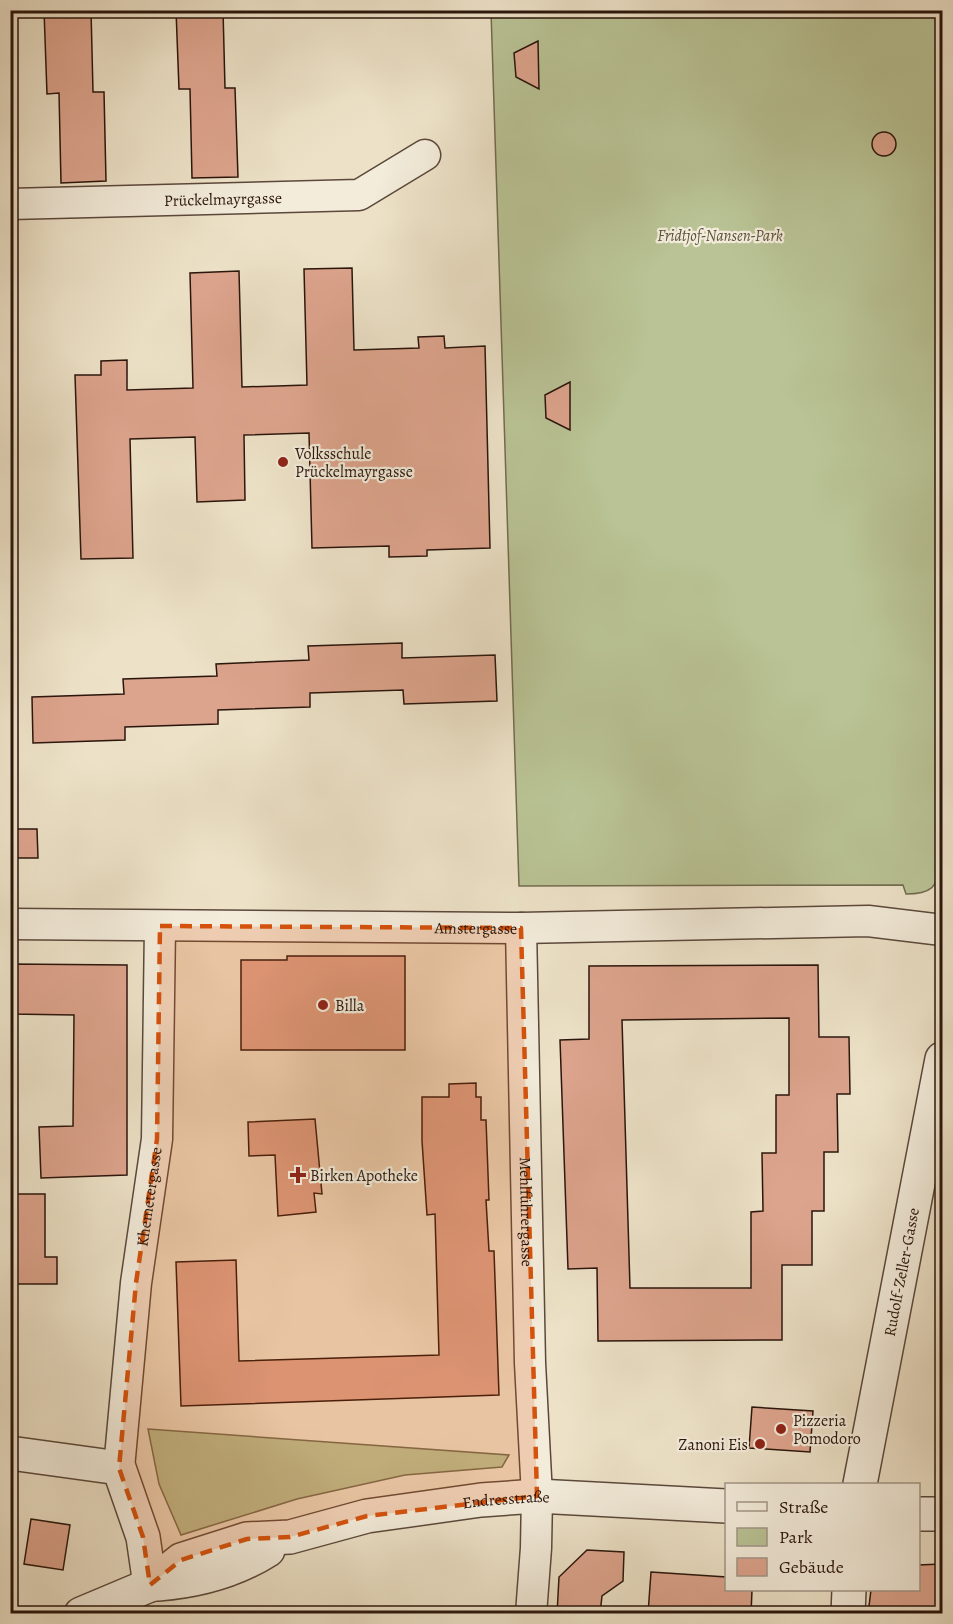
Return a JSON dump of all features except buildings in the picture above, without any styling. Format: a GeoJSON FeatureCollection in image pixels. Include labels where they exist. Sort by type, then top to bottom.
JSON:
{"type":"FeatureCollection","features":[{"type":"Feature","properties":{"kind":"street","name":"Prückelmayrgasse"},"geometry":{"type":"LineString","coordinates":[[10,204],[359,195],[425,154]]}},
{"type":"Feature","properties":{"kind":"street","name":"Amstergasse"},"geometry":{"type":"LineString","coordinates":[[10,924],[520,928],[868,921],[942,930]]}},
{"type":"Feature","properties":{"kind":"street","name":"Khemetergasse"},"geometry":{"type":"LineString","coordinates":[[119,1468],[136,1283],[157,1139],[160,926]]}},
{"type":"Feature","properties":{"kind":"street","name":"Mehlführergasse"},"geometry":{"type":"LineString","coordinates":[[520,928],[530,1363],[537,1496],[531,1614]]}},
{"type":"Feature","properties":{"kind":"street","name":"Rudolf-Zeller-Gasse"},"geometry":{"type":"LineString","coordinates":[[860,1483],[942,1059]]}},
{"type":"Feature","properties":{"kind":"street"},"geometry":{"type":"LineString","coordinates":[[10,1452],[119,1468],[143,1537],[150,1585]]}},
{"type":"Feature","properties":{"kind":"street","name":"Endresstraße"},"geometry":{"type":"LineString","coordinates":[[81,1614],[150,1585],[187,1582],[220,1573],[257,1558],[290,1537],[367,1516],[481,1500],[537,1496],[725,1506]]}},
{"type":"Feature","properties":{"kind":"street"},"geometry":{"type":"LineString","coordinates":[[920,1514],[942,1514]]}},
{"type":"Feature","properties":{"kind":"street"},"geometry":{"type":"LineString","coordinates":[[848,1614],[849,1591]]}},
{"type":"Feature","properties":{"kind":"highlighted area"},"geometry":{"type":"Polygon","coordinates":[[[160,926],[521,928],[537,1496],[367,1516],[290,1537],[247,1539],[181,1560],[150,1585],[143,1537],[119,1468],[136,1283],[157,1139],[160,926]]]}},
{"type":"Feature","properties":{"kind":"green space","name":"Fridtjof-Nansen-Park"},"geometry":{"type":"Polygon","coordinates":[[[491,11],[942,11],[942,863],[935,884],[927,891],[906,894],[903,885],[519,886],[491,11]]]}},
{"type":"Feature","properties":{"kind":"green space"},"geometry":{"type":"Polygon","coordinates":[[[148,1429],[509,1455],[502,1467],[405,1475],[297,1499],[181,1535],[159,1484],[148,1429]]]}},
{"type":"Feature","properties":{"kind":"place","name":"Volksschule Prückelmayrgasse"},"geometry":{"type":"Point","coordinates":[283,462]}},
{"type":"Feature","properties":{"kind":"place","name":"Billa"},"geometry":{"type":"Point","coordinates":[323,1005]}},
{"type":"Feature","properties":{"kind":"place","name":"Birken Apotheke"},"geometry":{"type":"Point","coordinates":[298,1175]}},
{"type":"Feature","properties":{"kind":"place","name":"Pizzeria Pomodoro"},"geometry":{"type":"Point","coordinates":[781,1429]}},
{"type":"Feature","properties":{"kind":"place","name":"Zanoni Eis"},"geometry":{"type":"Point","coordinates":[760,1444]}}]}
